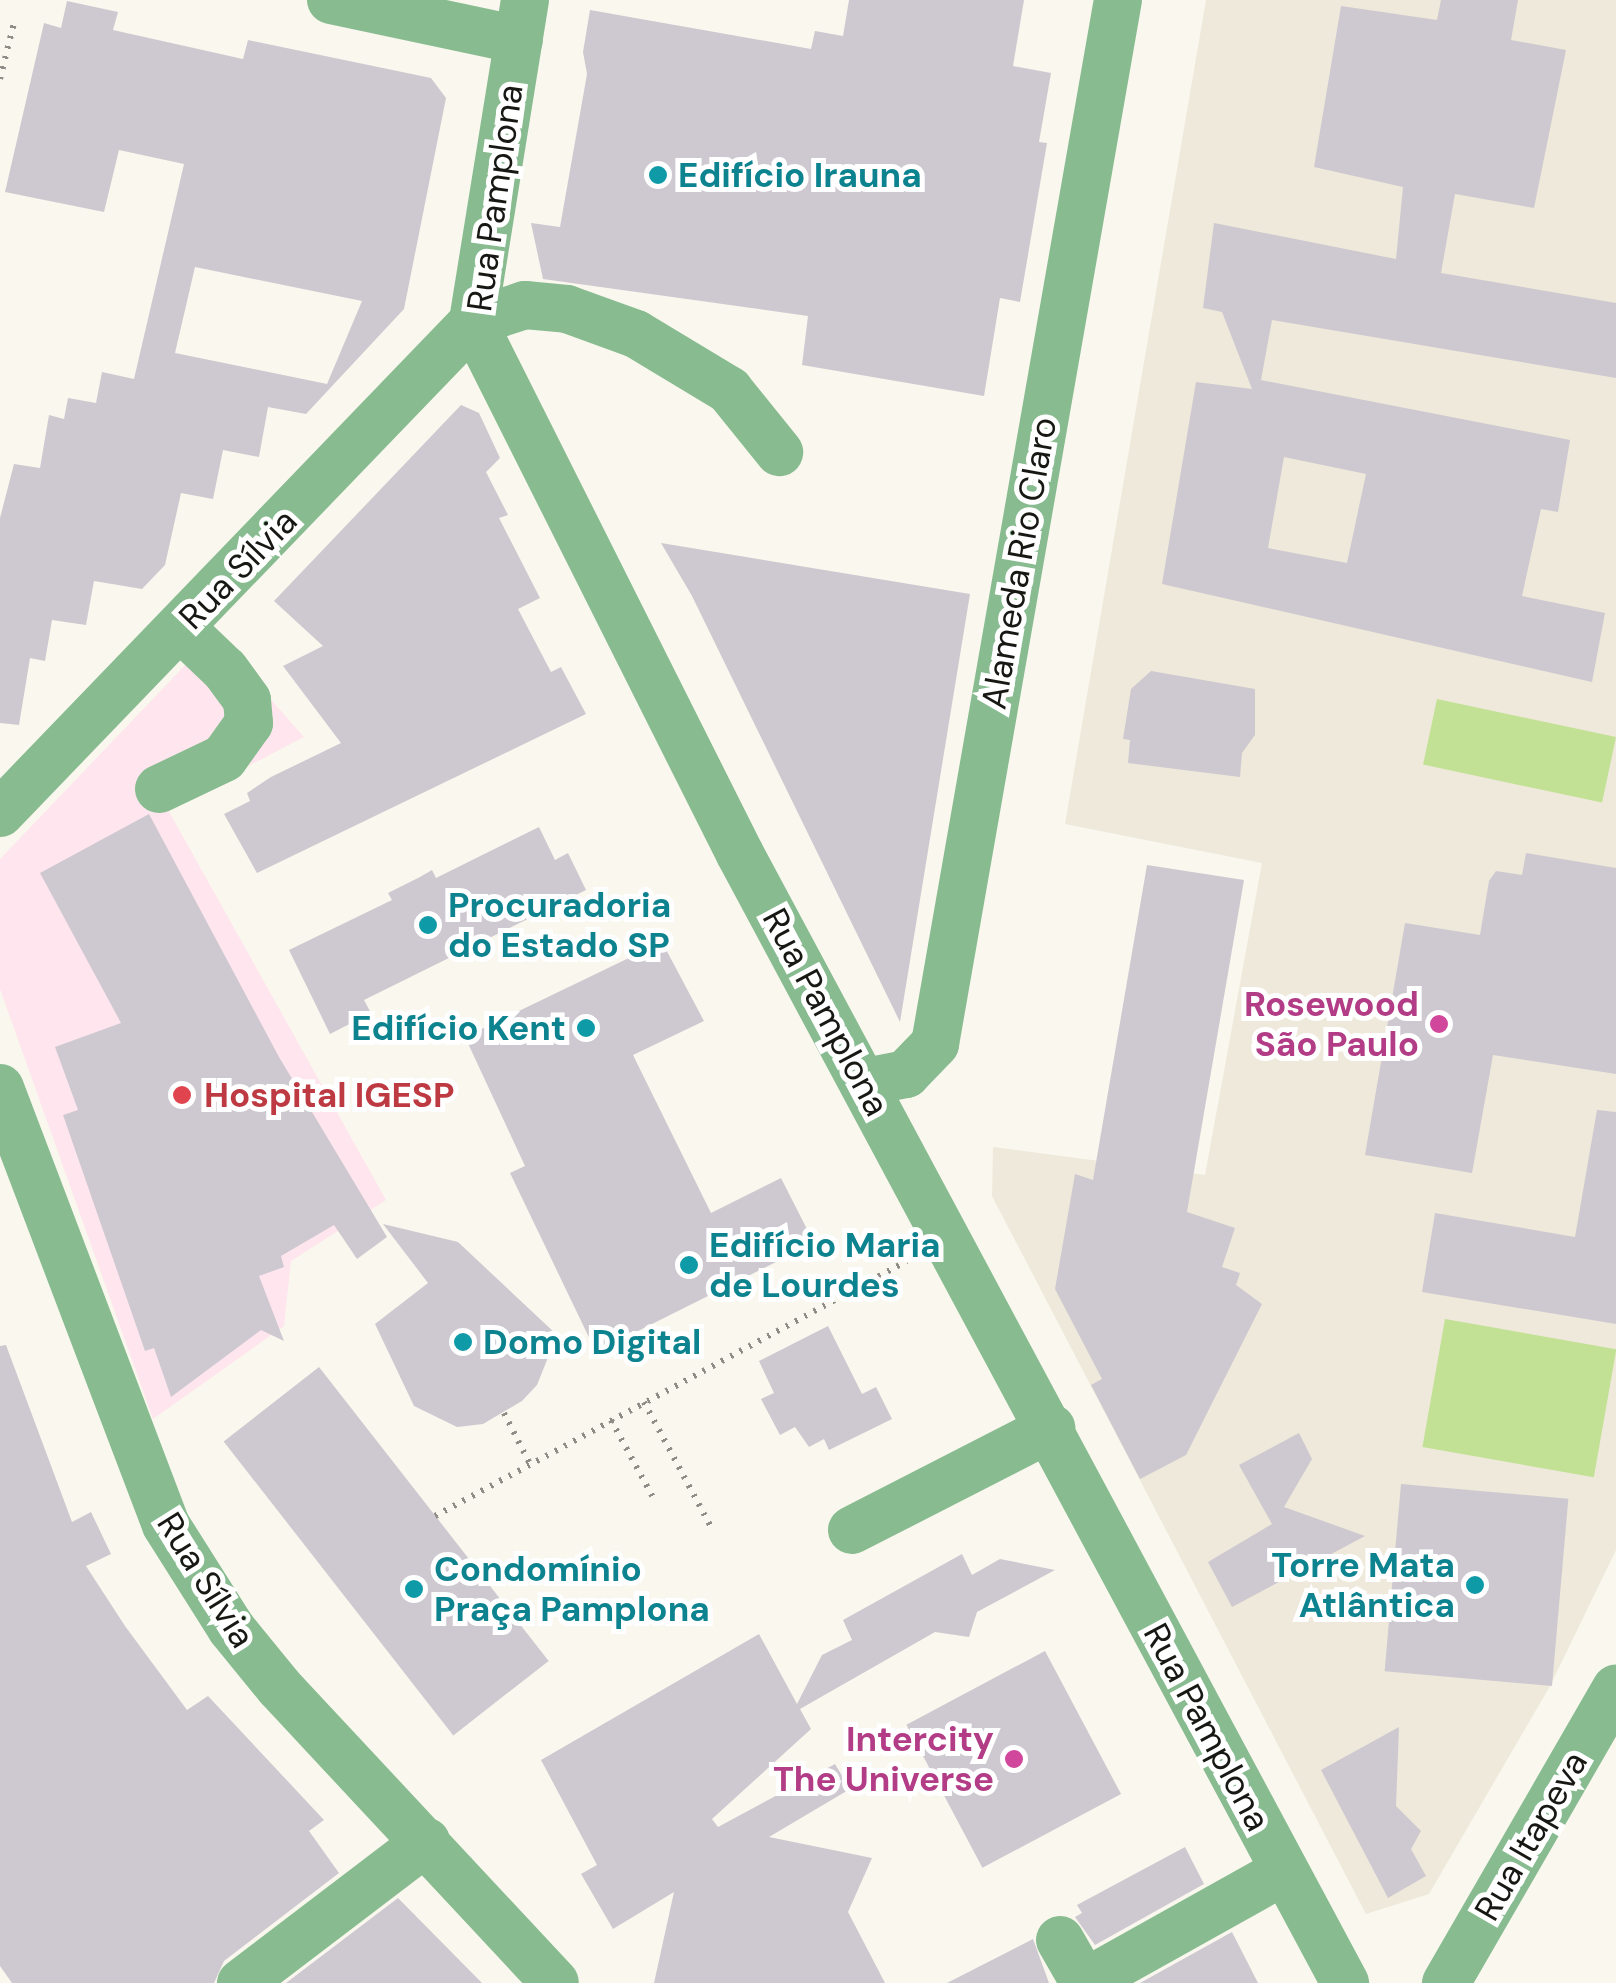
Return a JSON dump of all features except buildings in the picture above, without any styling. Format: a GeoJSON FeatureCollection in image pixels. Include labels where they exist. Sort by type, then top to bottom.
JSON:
{"type":"FeatureCollection","features":[{"type":"Feature","properties":{"kind":"street"},"geometry":{"type":"LineString","coordinates":[[331,0],[522,20]]}},
{"type":"Feature","properties":{"kind":"street","name":"Alameda Rio Claro"},"geometry":{"type":"LineString","coordinates":[[865,1082],[906,1074],[935,1044],[1118,0]]}},
{"type":"Feature","properties":{"kind":"street","name":"Rua Pamplona"},"geometry":{"type":"LineString","coordinates":[[522,20],[473,322],[740,854],[1051,1428],[1345,1983]]}},
{"type":"Feature","properties":{"kind":"street"},"geometry":{"type":"LineString","coordinates":[[473,322],[525,305],[567,309],[636,334],[729,390],[779,452]]}},
{"type":"Feature","properties":{"kind":"street","name":"Rua Sílvia"},"geometry":{"type":"LineString","coordinates":[[0,813],[473,322]]}},
{"type":"Feature","properties":{"kind":"street"},"geometry":{"type":"LineString","coordinates":[[159,789],[224,758],[249,722],[247,700],[226,670],[181,628]]}},
{"type":"Feature","properties":{"kind":"street","name":"Rua Sílvia"},"geometry":{"type":"LineString","coordinates":[[0,1088],[11,1156],[166,1525],[230,1628],[555,1983]]}},
{"type":"Feature","properties":{"kind":"street"},"geometry":{"type":"LineString","coordinates":[[852,1530],[1051,1428]]}},
{"type":"Feature","properties":{"kind":"street","name":"Rua Itapeva"},"geometry":{"type":"LineString","coordinates":[[1446,1983],[1616,1689]]}},
{"type":"Feature","properties":{"kind":"street"},"geometry":{"type":"LineString","coordinates":[[241,1983],[426,1842]]}},
{"type":"Feature","properties":{"kind":"street"},"geometry":{"type":"LineString","coordinates":[[1060,1940],[1084,1983],[1283,1872]]}},
{"type":"Feature","properties":{"kind":"path"},"geometry":{"type":"LineString","coordinates":[[0,79],[15,19]]}},
{"type":"Feature","properties":{"kind":"path"},"geometry":{"type":"LineString","coordinates":[[435,1516],[917,1256]]}},
{"type":"Feature","properties":{"kind":"path"},"geometry":{"type":"LineString","coordinates":[[644,1402],[711,1527]]}},
{"type":"Feature","properties":{"kind":"path"},"geometry":{"type":"LineString","coordinates":[[504,1413],[530,1464]]}},
{"type":"Feature","properties":{"kind":"path"},"geometry":{"type":"LineString","coordinates":[[611,1420],[655,1502]]}},
{"type":"Feature","properties":{"kind":"shaded area"},"geometry":{"type":"Polygon","coordinates":[[[1206,0],[1616,0],[1616,1550],[1550,1686],[1429,1894],[1366,1914],[992,1196],[993,1147],[1205,1175],[1262,863],[1065,824],[1206,0]]]}},
{"type":"Feature","properties":{"kind":"shaded area","name":"Hospital IGESP"},"geometry":{"type":"Polygon","coordinates":[[[214,635],[304,737],[167,808],[386,1200],[291,1261],[284,1326],[153,1419],[0,989],[0,859],[214,635]]]}},
{"type":"Feature","properties":{"kind":"green space"},"geometry":{"type":"Polygon","coordinates":[[[1437,699],[1616,737],[1602,803],[1423,765],[1437,699]]]}},
{"type":"Feature","properties":{"kind":"green space"},"geometry":{"type":"Polygon","coordinates":[[[1445,1319],[1616,1349],[1594,1477],[1422,1447],[1445,1319]]]}},
{"type":"Feature","properties":{"kind":"place","name":"Edifício Irauna"},"geometry":{"type":"Point","coordinates":[658,175]}},
{"type":"Feature","properties":{"kind":"place","name":"Procuradoria do Estado SP"},"geometry":{"type":"Point","coordinates":[428,925]}},
{"type":"Feature","properties":{"kind":"place","name":"Rosewood São Paulo"},"geometry":{"type":"Point","coordinates":[1439,1024]}},
{"type":"Feature","properties":{"kind":"place","name":"Edifício Kent"},"geometry":{"type":"Point","coordinates":[586,1028]}},
{"type":"Feature","properties":{"kind":"place","name":"Hospital IGESP"},"geometry":{"type":"Point","coordinates":[182,1095]}},
{"type":"Feature","properties":{"kind":"place","name":"Edifício Maria de Lourdes"},"geometry":{"type":"Point","coordinates":[689,1265]}},
{"type":"Feature","properties":{"kind":"place","name":"Domo Digital"},"geometry":{"type":"Point","coordinates":[463,1342]}},
{"type":"Feature","properties":{"kind":"place","name":"Torre Mata Atlântica"},"geometry":{"type":"Point","coordinates":[1475,1585]}},
{"type":"Feature","properties":{"kind":"place","name":"Condomínio Praça Pamplona"},"geometry":{"type":"Point","coordinates":[414,1589]}},
{"type":"Feature","properties":{"kind":"place","name":"Intercity The Universe"},"geometry":{"type":"Point","coordinates":[1014,1759]}}]}
